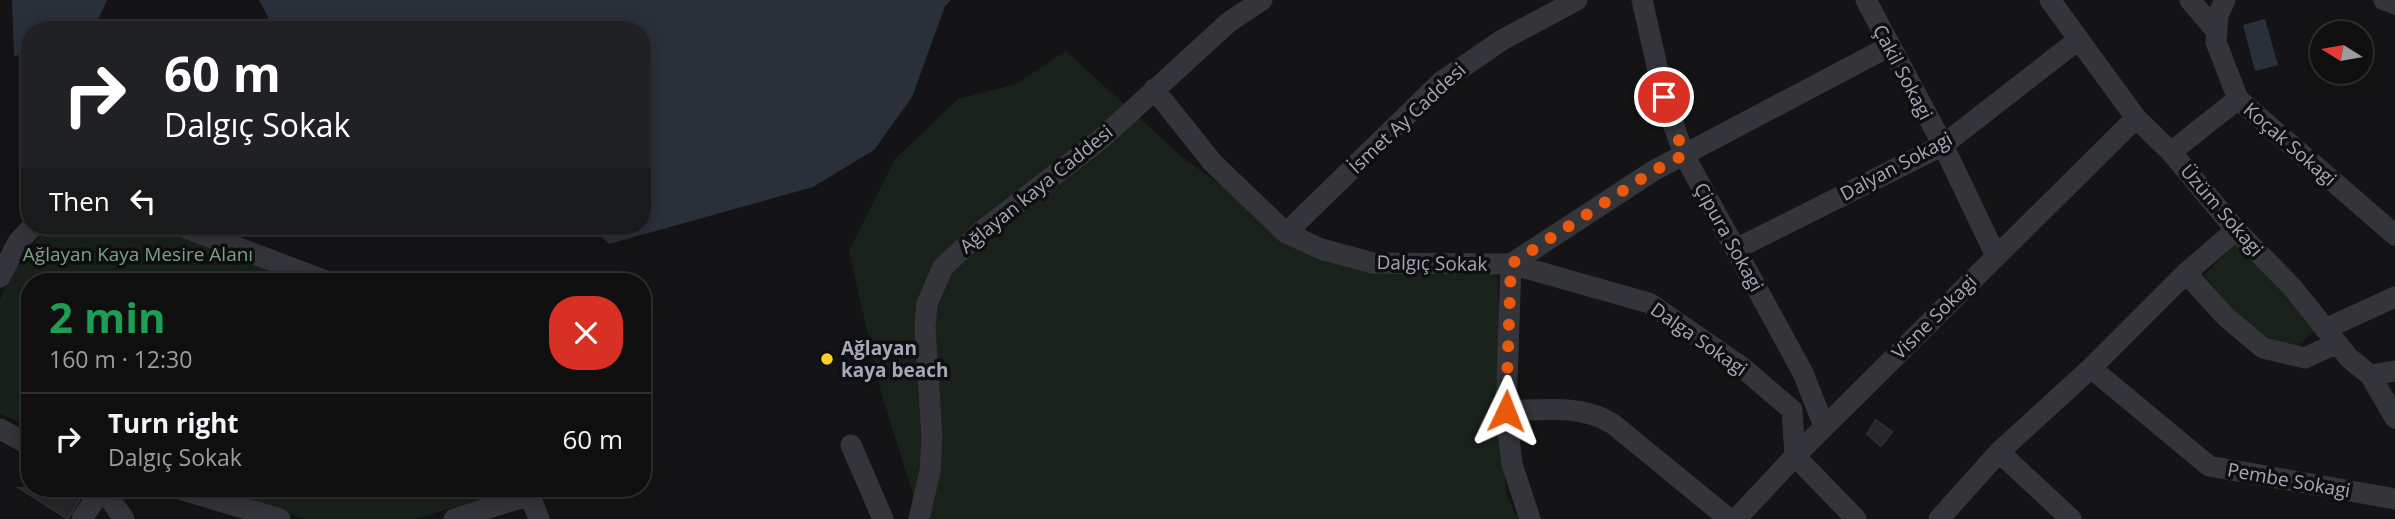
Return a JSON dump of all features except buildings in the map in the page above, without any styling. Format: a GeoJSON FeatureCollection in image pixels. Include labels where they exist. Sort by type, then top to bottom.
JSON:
{"type":"FeatureCollection","features":[{"type":"Feature","properties":{"kind":"street","name":"Ağlayan kaya Caddesi"},"geometry":{"type":"LineString","coordinates":[[919,519],[930,471],[932,437],[925,327],[933,285],[954,255],[1101,139],[1229,22],[1262,0]]}},
{"type":"Feature","properties":{"kind":"street","name":"İsmet Ay Caddesi"},"geometry":{"type":"LineString","coordinates":[[1286,233],[1441,82],[1502,40],[1577,0]]}},
{"type":"Feature","properties":{"kind":"street","name":"Çipura Sokagi"},"geometry":{"type":"LineString","coordinates":[[1642,0],[1664,97],[1684,155],[1802,373],[1824,426]]}},
{"type":"Feature","properties":{"kind":"street","name":"Çakil Sokagi"},"geometry":{"type":"LineString","coordinates":[[1866,0],[1888,47],[1943,145],[1996,257]]}},
{"type":"Feature","properties":{"kind":"street","name":"Üzüm Sokagi"},"geometry":{"type":"LineString","coordinates":[[2050,0],[2136,118],[2171,152],[2236,230],[2292,287],[2349,358],[2370,375],[2395,418]]}},
{"type":"Feature","properties":{"kind":"street"},"geometry":{"type":"LineString","coordinates":[[2190,0],[2217,32]]}},
{"type":"Feature","properties":{"kind":"street"},"geometry":{"type":"LineString","coordinates":[[2217,32],[2218,15],[2225,0]]}},
{"type":"Feature","properties":{"kind":"street"},"geometry":{"type":"LineString","coordinates":[[2384,0],[2395,4]]}},
{"type":"Feature","properties":{"kind":"street","name":"Koçak Sokagi"},"geometry":{"type":"LineString","coordinates":[[2217,32],[2216,43],[2238,99],[2395,235]]}},
{"type":"Feature","properties":{"kind":"street","name":"Dalyan Sokagi"},"geometry":{"type":"LineString","coordinates":[[1736,249],[1943,145],[2078,40]]}},
{"type":"Feature","properties":{"kind":"street","name":"Dalgıç Sokak"},"geometry":{"type":"LineString","coordinates":[[1154,89],[1213,163],[1286,233],[1321,249],[1373,263],[1511,264],[1653,171],[1888,47]]}},
{"type":"Feature","properties":{"kind":"street"},"geometry":{"type":"LineString","coordinates":[[2171,152],[2238,99]]}},
{"type":"Feature","properties":{"kind":"street","name":"Visne Sokagi"},"geometry":{"type":"LineString","coordinates":[[1736,519],[1824,426],[2136,118]]}},
{"type":"Feature","properties":{"kind":"street"},"geometry":{"type":"LineString","coordinates":[[1939,519],[1999,452],[2091,368],[2186,273],[2236,230]]}},
{"type":"Feature","properties":{"kind":"street"},"geometry":{"type":"LineString","coordinates":[[0,277],[25,235]]}},
{"type":"Feature","properties":{"kind":"street"},"geometry":{"type":"LineString","coordinates":[[204,235],[305,273]]}},
{"type":"Feature","properties":{"kind":"street"},"geometry":{"type":"LineString","coordinates":[[1511,264],[1506,411],[1512,464],[1530,519]]}},
{"type":"Feature","properties":{"kind":"street","name":"Dalga Sokagi"},"geometry":{"type":"LineString","coordinates":[[1511,264],[1649,303],[1743,368],[1792,410],[1795,456]]}},
{"type":"Feature","properties":{"kind":"street"},"geometry":{"type":"LineString","coordinates":[[2186,273],[2226,317],[2263,348],[2305,358],[2331,336],[2395,297]]}},
{"type":"Feature","properties":{"kind":"street","name":"Pembe Sokagi"},"geometry":{"type":"LineString","coordinates":[[2091,368],[2209,466],[2395,499]]}},
{"type":"Feature","properties":{"kind":"street"},"geometry":{"type":"LineString","coordinates":[[2370,375],[2395,371]]}},
{"type":"Feature","properties":{"kind":"street"},"geometry":{"type":"LineString","coordinates":[[1506,411],[1576,410],[1606,419],[1729,519]]}},
{"type":"Feature","properties":{"kind":"street"},"geometry":{"type":"LineString","coordinates":[[0,429],[21,440]]}},
{"type":"Feature","properties":{"kind":"street"},"geometry":{"type":"LineString","coordinates":[[852,446],[883,519]]}},
{"type":"Feature","properties":{"kind":"street"},"geometry":{"type":"LineString","coordinates":[[1999,452],[2071,519]]}},
{"type":"Feature","properties":{"kind":"street"},"geometry":{"type":"LineString","coordinates":[[1795,456],[1856,519]]}},
{"type":"Feature","properties":{"kind":"street"},"geometry":{"type":"LineString","coordinates":[[82,519],[96,497]]}},
{"type":"Feature","properties":{"kind":"street"},"geometry":{"type":"LineString","coordinates":[[108,497],[124,519]]}},
{"type":"Feature","properties":{"kind":"street"},"geometry":{"type":"LineString","coordinates":[[206,497],[280,519]]}},
{"type":"Feature","properties":{"kind":"street"},"geometry":{"type":"LineString","coordinates":[[454,519],[515,497]]}},
{"type":"Feature","properties":{"kind":"street"},"geometry":{"type":"LineString","coordinates":[[531,497],[539,519]]}},
{"type":"Feature","properties":{"kind":"green space"},"geometry":{"type":"Polygon","coordinates":[[[1066,51],[1181,156],[1286,233],[1321,249],[1497,264],[1506,494],[1518,519],[921,519],[882,396],[849,251],[895,159],[958,99],[1016,84],[1066,51]]]}},
{"type":"Feature","properties":{"kind":"green space","name":"Ağlayan Kaya Mesire Alanı"},"geometry":{"type":"Polygon","coordinates":[[[40,235],[184,235],[283,273],[21,273],[21,424],[0,413],[0,300],[12,273],[40,235]]]}},
{"type":"Feature","properties":{"kind":"green space"},"geometry":{"type":"Polygon","coordinates":[[[2238,241],[2318,328],[2295,348],[2274,348],[2229,305],[2204,275],[2238,241]]]}},
{"type":"Feature","properties":{"kind":"green space"},"geometry":{"type":"Polygon","coordinates":[[[231,497],[488,497],[414,519],[306,519],[231,497]]]}},
{"type":"Feature","properties":{"kind":"shaded area"},"geometry":{"type":"Polygon","coordinates":[[[12,0],[107,0],[97,21],[21,21],[21,55],[14,56],[12,0]]]}},
{"type":"Feature","properties":{"kind":"shaded area"},"geometry":{"type":"Polygon","coordinates":[[[259,0],[951,0],[945,6],[912,97],[874,150],[813,187],[651,232],[651,21],[266,21],[268,17],[259,0]]]}},
{"type":"Feature","properties":{"kind":"shaded area"},"geometry":{"type":"Polygon","coordinates":[[[2265,19],[2278,65],[2255,71],[2243,25],[2265,19]]]}},
{"type":"Feature","properties":{"kind":"shaded area"},"geometry":{"type":"Polygon","coordinates":[[[600,235],[641,235],[609,244],[600,235]]]}},
{"type":"Feature","properties":{"kind":"place","name":"Ağlayan kaya beach"},"geometry":{"type":"Point","coordinates":[827,359]}},
{"type":"Feature","properties":{"kind":"route"},"geometry":{"type":"LineString","coordinates":[[1506,411],[1511,264],[1653,171],[1684,155],[1664,97]]}}]}
